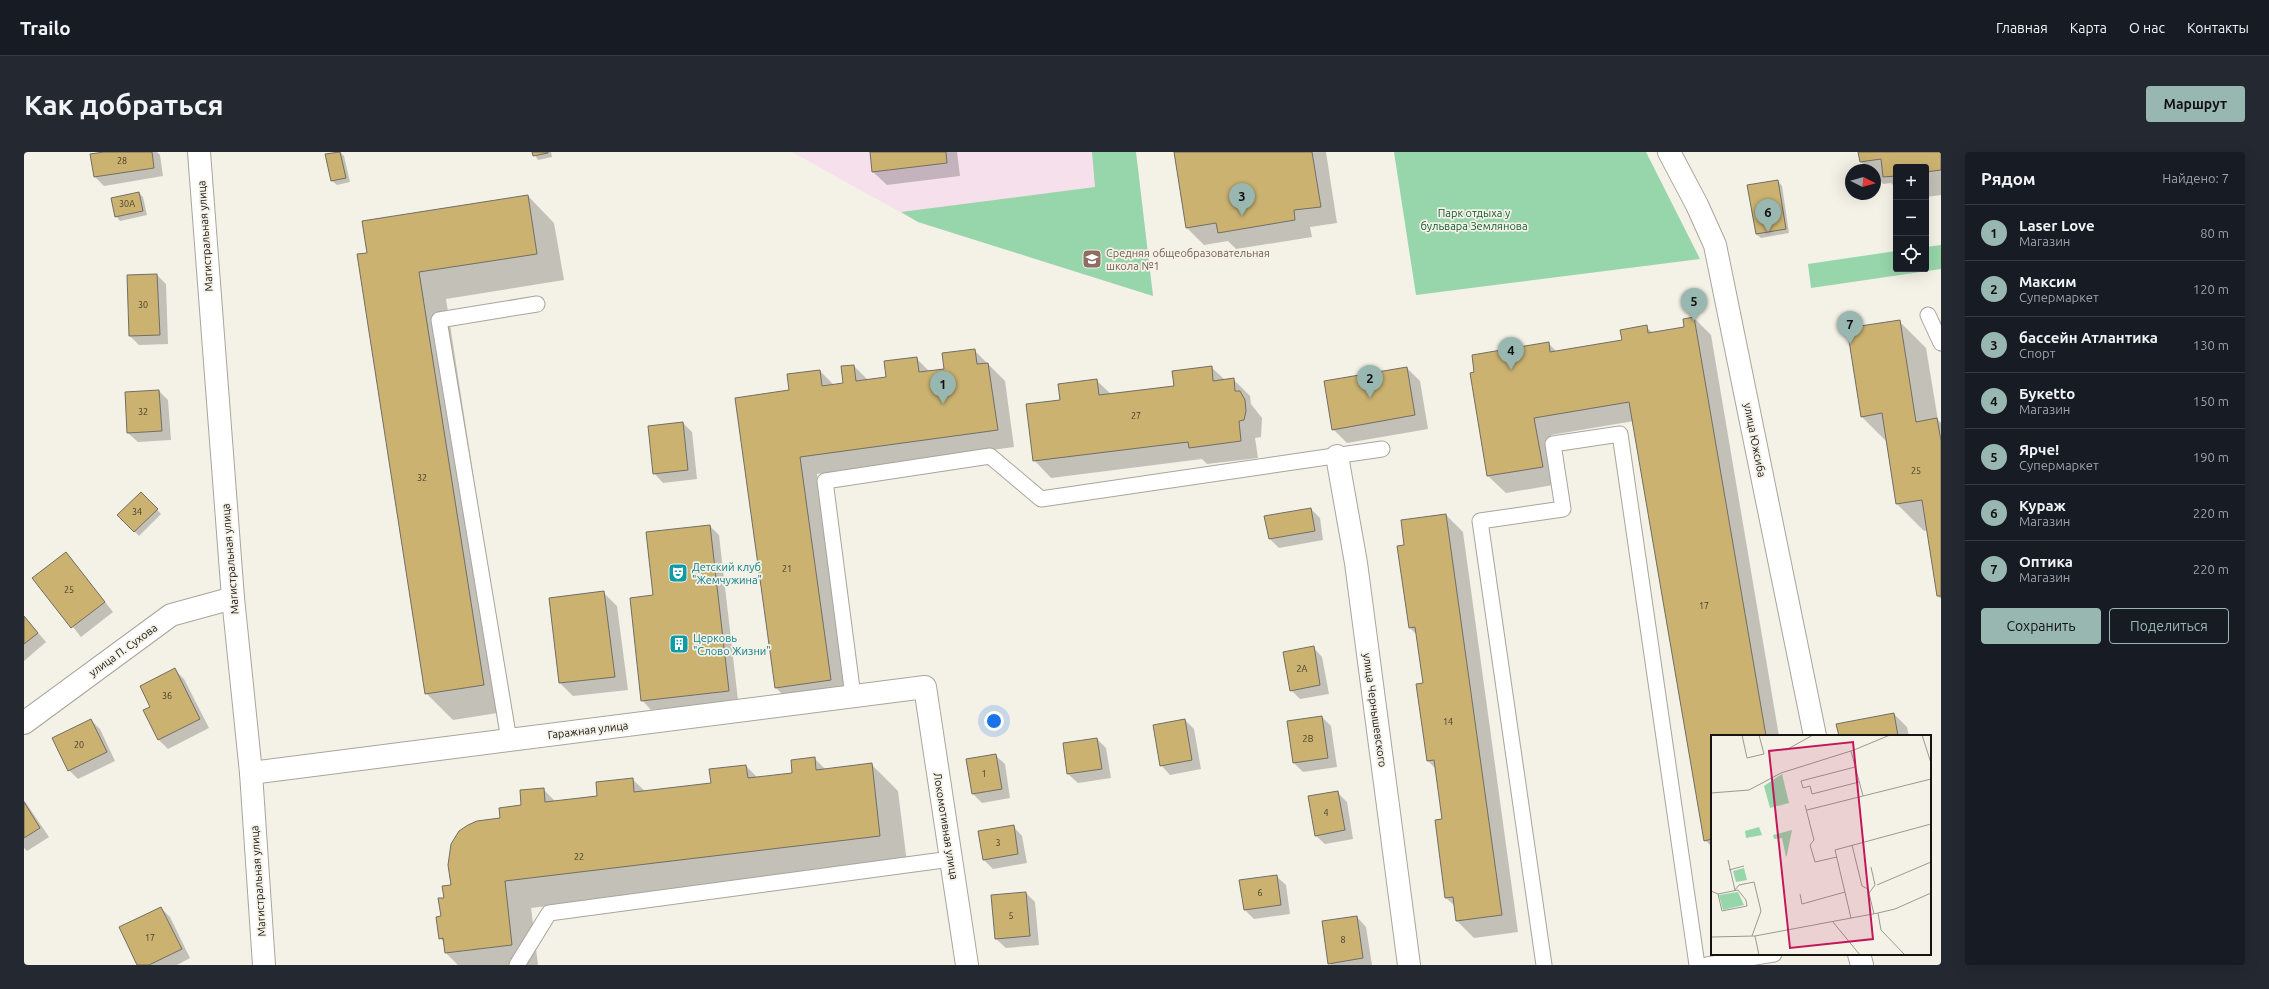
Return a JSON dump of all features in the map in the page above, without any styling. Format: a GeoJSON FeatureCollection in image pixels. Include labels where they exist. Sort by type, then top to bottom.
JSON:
{"type":"FeatureCollection","features":[{"type":"Feature","properties":{"kind":"street","name":"Магистральная улица"},"geometry":{"type":"LineString","coordinates":[[199,152],[233,598],[251,773],[264,965]]}},
{"type":"Feature","properties":{"kind":"street","name":"улица Южсиба"},"geometry":{"type":"LineString","coordinates":[[1669,152],[1697,205],[1715,245],[1815,735]]}},
{"type":"Feature","properties":{"kind":"street","name":"улица Чернышевского"},"geometry":{"type":"LineString","coordinates":[[1337,456],[1356,563],[1409,965]]}},
{"type":"Feature","properties":{"kind":"street","name":"улица П. Сухова"},"geometry":{"type":"LineString","coordinates":[[24,723],[171,615],[233,598]]}},
{"type":"Feature","properties":{"kind":"street","name":"Гаражная улица"},"geometry":{"type":"LineString","coordinates":[[251,773],[925,687]]}},
{"type":"Feature","properties":{"kind":"street","name":"Локомотивная улица"},"geometry":{"type":"LineString","coordinates":[[925,687],[967,965]]}},
{"type":"Feature","properties":{"kind":"street"},"geometry":{"type":"LineString","coordinates":[[1859,955],[1862,965]]}},
{"type":"Feature","properties":{"kind":"lane"},"geometry":{"type":"LineString","coordinates":[[509,740],[439,320],[537,304]]}},
{"type":"Feature","properties":{"kind":"lane"},"geometry":{"type":"LineString","coordinates":[[1928,315],[1941,343]]}},
{"type":"Feature","properties":{"kind":"lane"},"geometry":{"type":"LineString","coordinates":[[1544,965],[1480,521],[1563,509],[1553,444],[1620,434],[1697,965]]}},
{"type":"Feature","properties":{"kind":"lane"},"geometry":{"type":"LineString","coordinates":[[853,696],[825,480],[990,456],[1041,499],[1382,449]]}},
{"type":"Feature","properties":{"kind":"lane"},"geometry":{"type":"LineString","coordinates":[[517,965],[548,913],[951,858]]}},
{"type":"Feature","properties":{"kind":"lane"},"geometry":{"type":"LineString","coordinates":[[1707,965],[1768,955]]}},
{"type":"Feature","properties":{"kind":"shaded area","name":"Средняя общеобразовательная школа №1"},"geometry":{"type":"Polygon","coordinates":[[[792,152],[1136,152],[1153,296],[918,222],[792,152]]]}},
{"type":"Feature","properties":{"kind":"green space"},"geometry":{"type":"Polygon","coordinates":[[[1092,152],[1136,152],[1153,296],[918,222],[901,212],[1095,187],[1092,152]]]}},
{"type":"Feature","properties":{"kind":"green space","name":"Парк отдыха у бульвара Землянова"},"geometry":{"type":"Polygon","coordinates":[[[1394,152],[1646,152],[1700,259],[1416,295],[1394,152]]]}},
{"type":"Feature","properties":{"kind":"green space"},"geometry":{"type":"Polygon","coordinates":[[[1941,245],[1941,269],[1929,271],[1929,247],[1941,245]]]}},
{"type":"Feature","properties":{"kind":"green space"},"geometry":{"type":"Polygon","coordinates":[[[1893,251],[1893,272],[1920,272],[1811,288],[1808,264],[1893,251]]]}},
{"type":"Feature","properties":{"kind":"building"},"geometry":{"type":"Polygon","coordinates":[[[104,152],[152,152],[154,168],[94,177],[90,154],[104,152]]]}},
{"type":"Feature","properties":{"kind":"building"},"geometry":{"type":"Polygon","coordinates":[[[340,152],[346,178],[331,181],[325,154],[340,152]]]}},
{"type":"Feature","properties":{"kind":"building"},"geometry":{"type":"Polygon","coordinates":[[[532,152],[548,152],[548,153],[533,156],[532,152]]]}},
{"type":"Feature","properties":{"kind":"building"},"geometry":{"type":"Polygon","coordinates":[[[870,152],[946,152],[947,163],[872,172],[870,152]]]}},
{"type":"Feature","properties":{"kind":"building"},"geometry":{"type":"Polygon","coordinates":[[[1174,152],[1312,152],[1321,207],[1294,210],[1295,220],[1218,233],[1216,223],[1186,228],[1174,152]]]}},
{"type":"Feature","properties":{"kind":"building"},"geometry":{"type":"Polygon","coordinates":[[[1858,152],[1941,152],[1941,170],[1929,172],[1929,164],[1893,164],[1893,176],[1883,177],[1881,159],[1860,162],[1858,152]]]}},
{"type":"Feature","properties":{"kind":"building"},"geometry":{"type":"Polygon","coordinates":[[[1778,180],[1786,229],[1756,234],[1747,185],[1778,180]]]}},
{"type":"Feature","properties":{"kind":"building"},"geometry":{"type":"Polygon","coordinates":[[[139,192],[143,211],[115,217],[111,198],[139,192]]]}},
{"type":"Feature","properties":{"kind":"building"},"geometry":{"type":"Polygon","coordinates":[[[528,195],[537,254],[419,272],[484,685],[425,694],[357,254],[367,253],[362,221],[528,195]]]}},
{"type":"Feature","properties":{"kind":"building"},"geometry":{"type":"Polygon","coordinates":[[[157,274],[160,335],[129,336],[127,275],[157,274]]]}},
{"type":"Feature","properties":{"kind":"building"},"geometry":{"type":"Polygon","coordinates":[[[1694,317],[1766,735],[1711,735],[1711,839],[1704,841],[1629,402],[1534,418],[1543,467],[1487,476],[1470,373],[1474,372],[1472,355],[1549,342],[1550,352],[1622,340],[1620,330],[1647,325],[1648,333],[1684,327],[1683,319],[1694,317]]]}},
{"type":"Feature","properties":{"kind":"building"},"geometry":{"type":"Polygon","coordinates":[[[1900,320],[1916,422],[1937,418],[1941,441],[1941,596],[1937,596],[1922,500],[1896,504],[1882,413],[1861,417],[1847,328],[1900,320]]]}},
{"type":"Feature","properties":{"kind":"building"},"geometry":{"type":"Polygon","coordinates":[[[975,349],[977,364],[988,363],[998,430],[800,457],[831,680],[775,688],[735,398],[789,390],[787,374],[820,370],[822,386],[843,383],[841,366],[854,365],[856,381],[886,377],[884,361],[917,357],[919,372],[944,369],[942,353],[975,349]]]}},
{"type":"Feature","properties":{"kind":"building"},"geometry":{"type":"Polygon","coordinates":[[[1212,366],[1213,381],[1234,378],[1235,391],[1240,391],[1245,400],[1246,411],[1244,420],[1239,421],[1241,441],[1189,448],[1188,442],[1033,461],[1026,404],[1060,400],[1058,384],[1097,379],[1099,395],[1174,386],[1172,371],[1212,366]]]}},
{"type":"Feature","properties":{"kind":"building"},"geometry":{"type":"Polygon","coordinates":[[[1407,367],[1415,415],[1332,430],[1324,381],[1407,367]]]}},
{"type":"Feature","properties":{"kind":"building"},"geometry":{"type":"Polygon","coordinates":[[[159,390],[162,431],[127,433],[125,392],[159,390]]]}},
{"type":"Feature","properties":{"kind":"building"},"geometry":{"type":"Polygon","coordinates":[[[683,422],[688,470],[653,474],[648,426],[683,422]]]}},
{"type":"Feature","properties":{"kind":"building"},"geometry":{"type":"Polygon","coordinates":[[[141,492],[158,509],[134,532],[117,515],[141,492]]]}},
{"type":"Feature","properties":{"kind":"building"},"geometry":{"type":"Polygon","coordinates":[[[1311,508],[1315,531],[1269,539],[1264,516],[1311,508]]]}},
{"type":"Feature","properties":{"kind":"building"},"geometry":{"type":"Polygon","coordinates":[[[1446,514],[1502,915],[1456,921],[1453,897],[1445,898],[1435,820],[1442,819],[1434,760],[1427,761],[1416,684],[1423,683],[1415,627],[1409,628],[1397,546],[1404,545],[1401,520],[1446,514]]]}},
{"type":"Feature","properties":{"kind":"building","name":"Церковь \"Слово Жизни\""},"geometry":{"type":"Polygon","coordinates":[[[710,525],[729,691],[641,701],[630,598],[653,595],[646,532],[710,525]]]}},
{"type":"Feature","properties":{"kind":"building"},"geometry":{"type":"Polygon","coordinates":[[[66,552],[105,602],[71,628],[32,578],[66,552]]]}},
{"type":"Feature","properties":{"kind":"building"},"geometry":{"type":"Polygon","coordinates":[[[604,591],[615,677],[559,683],[549,598],[604,591]]]}},
{"type":"Feature","properties":{"kind":"building"},"geometry":{"type":"Polygon","coordinates":[[[24,616],[38,633],[24,644],[24,616]]]}},
{"type":"Feature","properties":{"kind":"building"},"geometry":{"type":"Polygon","coordinates":[[[1314,646],[1320,685],[1290,691],[1283,652],[1314,646]]]}},
{"type":"Feature","properties":{"kind":"building"},"geometry":{"type":"Polygon","coordinates":[[[175,668],[200,719],[158,740],[143,710],[150,707],[140,686],[175,668]]]}},
{"type":"Feature","properties":{"kind":"building"},"geometry":{"type":"Polygon","coordinates":[[[1894,713],[1898,735],[1839,735],[1836,724],[1894,713]]]}},
{"type":"Feature","properties":{"kind":"building"},"geometry":{"type":"Polygon","coordinates":[[[1322,716],[1328,758],[1293,763],[1287,721],[1322,716]]]}},
{"type":"Feature","properties":{"kind":"building"},"geometry":{"type":"Polygon","coordinates":[[[91,719],[107,752],[68,771],[52,738],[91,719]]]}},
{"type":"Feature","properties":{"kind":"building"},"geometry":{"type":"Polygon","coordinates":[[[1185,719],[1192,760],[1160,766],[1153,725],[1185,719]]]}},
{"type":"Feature","properties":{"kind":"building"},"geometry":{"type":"Polygon","coordinates":[[[1097,738],[1102,769],[1067,774],[1063,743],[1097,738]]]}},
{"type":"Feature","properties":{"kind":"building"},"geometry":{"type":"Polygon","coordinates":[[[996,754],[1002,789],[972,794],[966,759],[996,754]]]}},
{"type":"Feature","properties":{"kind":"building"},"geometry":{"type":"Polygon","coordinates":[[[815,757],[816,770],[872,763],[880,836],[505,881],[512,945],[445,953],[443,938],[439,939],[436,917],[441,916],[438,898],[444,898],[442,886],[451,885],[448,865],[451,844],[459,831],[468,825],[477,821],[500,818],[499,808],[521,805],[520,790],[544,788],[545,802],[597,796],[596,782],[633,778],[634,792],[711,783],[709,769],[746,765],[748,778],[792,773],[791,760],[815,757]]]}},
{"type":"Feature","properties":{"kind":"building"},"geometry":{"type":"Polygon","coordinates":[[[1338,791],[1345,830],[1315,836],[1308,796],[1338,791]]]}},
{"type":"Feature","properties":{"kind":"building"},"geometry":{"type":"Polygon","coordinates":[[[24,802],[40,828],[24,838],[24,802]]]}},
{"type":"Feature","properties":{"kind":"building"},"geometry":{"type":"Polygon","coordinates":[[[1014,825],[1018,854],[983,860],[978,831],[1014,825]]]}},
{"type":"Feature","properties":{"kind":"building"},"geometry":{"type":"Polygon","coordinates":[[[1277,875],[1281,905],[1244,910],[1239,880],[1277,875]]]}},
{"type":"Feature","properties":{"kind":"building"},"geometry":{"type":"Polygon","coordinates":[[[1026,892],[1030,936],[995,939],[991,895],[1026,892]]]}},
{"type":"Feature","properties":{"kind":"building"},"geometry":{"type":"Polygon","coordinates":[[[161,907],[182,949],[149,965],[137,965],[119,927],[161,907]]]}},
{"type":"Feature","properties":{"kind":"building"},"geometry":{"type":"Polygon","coordinates":[[[1357,916],[1363,958],[1328,964],[1322,921],[1357,916]]]}},
{"type":"Feature","properties":{"kind":"place","name":"бассейн Атлантика"},"geometry":{"type":"Point","coordinates":[1242,216]}},
{"type":"Feature","properties":{"kind":"place","name":"Кураж"},"geometry":{"type":"Point","coordinates":[1768,232]}},
{"type":"Feature","properties":{"kind":"place","name":"Средняя общеобразовательная школа №1"},"geometry":{"type":"Point","coordinates":[1092,259]}},
{"type":"Feature","properties":{"kind":"place","name":"Ярче!"},"geometry":{"type":"Point","coordinates":[1694,321]}},
{"type":"Feature","properties":{"kind":"place","name":"Оптика"},"geometry":{"type":"Point","coordinates":[1850,344]}},
{"type":"Feature","properties":{"kind":"place","name":"Букеttо"},"geometry":{"type":"Point","coordinates":[1511,370]}},
{"type":"Feature","properties":{"kind":"place","name":"Максим"},"geometry":{"type":"Point","coordinates":[1370,398]}},
{"type":"Feature","properties":{"kind":"place","name":"Laser Love"},"geometry":{"type":"Point","coordinates":[943,404]}},
{"type":"Feature","properties":{"kind":"place","name":"Детский клуб \"Жемчужина\""},"geometry":{"type":"Point","coordinates":[678,573]}},
{"type":"Feature","properties":{"kind":"place","name":"Церковь \"Слово Жизни\""},"geometry":{"type":"Point","coordinates":[679,644]}}]}
